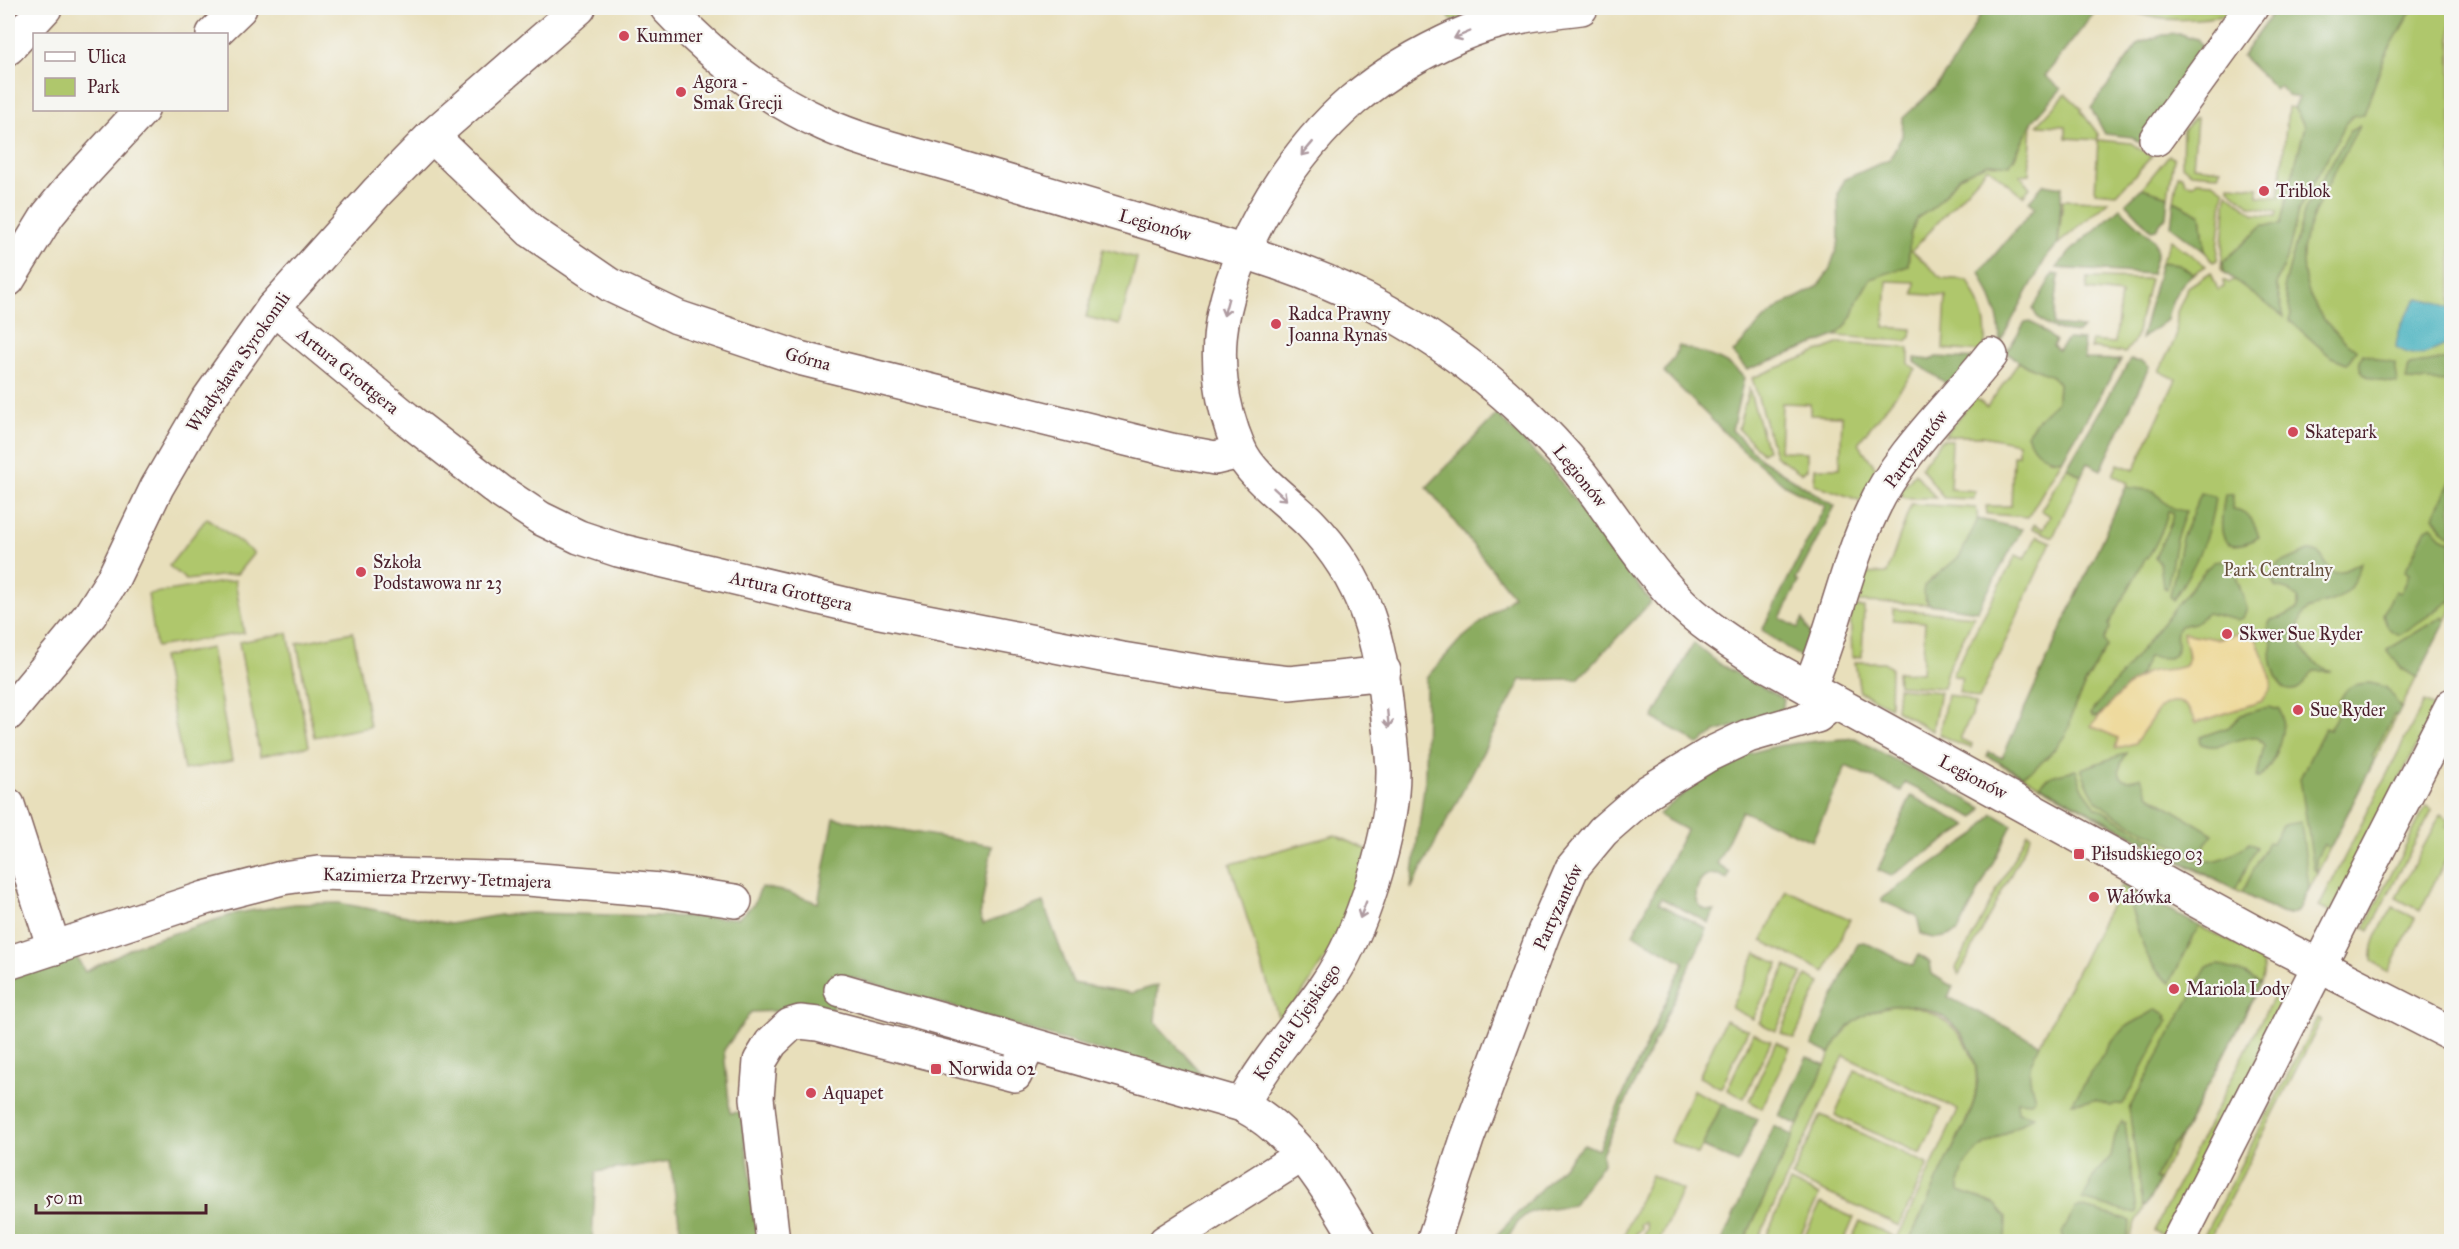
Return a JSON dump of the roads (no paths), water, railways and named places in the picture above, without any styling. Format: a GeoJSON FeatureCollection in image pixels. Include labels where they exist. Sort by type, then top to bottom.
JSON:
{"type":"FeatureCollection","features":[{"type":"Feature","properties":{"kind":"street"},"geometry":{"type":"LineString","coordinates":[[8,48],[45,8]]}},
{"type":"Feature","properties":{"kind":"street"},"geometry":{"type":"LineString","coordinates":[[214,33],[240,8]]}},
{"type":"Feature","properties":{"kind":"street","name":"Władysława Syrokomli"},"geometry":{"type":"LineString","coordinates":[[8,714],[90,615],[113,579],[157,487],[207,401],[273,308],[370,199],[432,136],[579,8]]}},
{"type":"Feature","properties":{"kind":"street","name":"Legionów"},"geometry":{"type":"LineString","coordinates":[[667,8],[696,39],[718,58],[784,103],[824,124],[889,147],[1245,252],[1311,274],[1367,301],[1424,334],[1473,368],[1505,395],[1567,457],[1676,598],[1706,626],[1731,643],[2319,966],[2451,1034]]}},
{"type":"Feature","properties":{"kind":"street","name":"Kornela Ujejskiego"},"geometry":{"type":"LineString","coordinates":[[1242,1105],[1257,1076],[1328,983],[1350,944],[1369,894],[1389,807],[1393,769],[1384,670],[1371,621],[1353,579],[1337,554],[1313,526],[1253,470],[1240,452],[1221,389],[1219,350],[1224,312],[1259,219],[1280,184],[1328,125],[1353,100],[1423,53],[1460,35],[1494,22],[1538,10],[1581,8]]}},
{"type":"Feature","properties":{"kind":"street"},"geometry":{"type":"LineString","coordinates":[[2156,139],[2251,8]]}},
{"type":"Feature","properties":{"kind":"street"},"geometry":{"type":"LineString","coordinates":[[8,280],[30,241],[54,208],[141,111]]}},
{"type":"Feature","properties":{"kind":"street","name":"Górna"},"geometry":{"type":"LineString","coordinates":[[432,136],[531,231],[610,285],[677,316],[799,358],[1171,450],[1215,458],[1240,452]]}},
{"type":"Feature","properties":{"kind":"street","name":"Artura Grottgera"},"geometry":{"type":"LineString","coordinates":[[273,308],[406,418],[501,492],[540,518],[579,537],[618,550],[870,610],[1122,659],[1210,673],[1289,683],[1367,675],[1384,670]]}},
{"type":"Feature","properties":{"kind":"street","name":"Partyzantów"},"geometry":{"type":"LineString","coordinates":[[1433,1242],[1467,1139],[1516,1007],[1544,932],[1572,868],[1603,831],[1649,791],[1708,755],[1748,736],[1817,716],[1822,695],[1818,666],[1844,583],[1872,511],[1894,472],[1991,356]]}},
{"type":"Feature","properties":{"kind":"street"},"geometry":{"type":"LineString","coordinates":[[2178,1242],[2451,705]]}},
{"type":"Feature","properties":{"kind":"street"},"geometry":{"type":"LineString","coordinates":[[8,805],[54,948]]}},
{"type":"Feature","properties":{"kind":"street","name":"Kazimierza Przerwy-Tetmajera"},"geometry":{"type":"LineString","coordinates":[[8,963],[205,898],[282,878],[318,873],[528,879],[660,890],[735,901]]}},
{"type":"Feature","properties":{"kind":"street"},"geometry":{"type":"LineString","coordinates":[[841,990],[1242,1105],[1260,1114],[1279,1130],[1302,1155],[1342,1211],[1359,1242]]}},
{"type":"Feature","properties":{"kind":"street"},"geometry":{"type":"LineString","coordinates":[[773,1242],[763,1159],[758,1078],[760,1061],[771,1043],[784,1029],[800,1022],[818,1024],[1015,1075],[1029,1044]]}},
{"type":"Feature","properties":{"kind":"street"},"geometry":{"type":"LineString","coordinates":[[1165,1242],[1302,1155]]}},
{"type":"Feature","properties":{"kind":"water"},"geometry":{"type":"Polygon","coordinates":[[[2418,298],[2436,302],[2450,309],[2450,343],[2417,355],[2396,347],[2403,321],[2418,298]]]}},
{"type":"Feature","properties":{"kind":"place","name":"Kummer"},"geometry":{"type":"Point","coordinates":[624,36]}},
{"type":"Feature","properties":{"kind":"place","name":"Agora - Smak Grecji"},"geometry":{"type":"Point","coordinates":[681,92]}},
{"type":"Feature","properties":{"kind":"place","name":"Triblok"},"geometry":{"type":"Point","coordinates":[2264,191]}},
{"type":"Feature","properties":{"kind":"place","name":"Radca Prawny Joanna Rynas"},"geometry":{"type":"Point","coordinates":[1276,324]}},
{"type":"Feature","properties":{"kind":"place","name":"Skatepark"},"geometry":{"type":"Point","coordinates":[2293,432]}},
{"type":"Feature","properties":{"kind":"place","name":"Szkoła Podstawowa nr 23"},"geometry":{"type":"Point","coordinates":[361,572]}},
{"type":"Feature","properties":{"kind":"place","name":"Skwer Sue Ryder"},"geometry":{"type":"Point","coordinates":[2227,634]}},
{"type":"Feature","properties":{"kind":"place","name":"Sue Ryder"},"geometry":{"type":"Point","coordinates":[2298,710]}},
{"type":"Feature","properties":{"kind":"place","name":"Piłsudskiego 03"},"geometry":{"type":"Point","coordinates":[2079,854]}},
{"type":"Feature","properties":{"kind":"place","name":"Wałówka"},"geometry":{"type":"Point","coordinates":[2094,897]}},
{"type":"Feature","properties":{"kind":"place","name":"Mariola Lody"},"geometry":{"type":"Point","coordinates":[2174,989]}},
{"type":"Feature","properties":{"kind":"place","name":"Norwida 02"},"geometry":{"type":"Point","coordinates":[936,1069]}},
{"type":"Feature","properties":{"kind":"place","name":"Aquapet"},"geometry":{"type":"Point","coordinates":[811,1093]}},
{"type":"Feature","properties":{"kind":"park label","name":"Park Centralny"},"geometry":{"type":"Point","coordinates":[2278,570]}}]}
